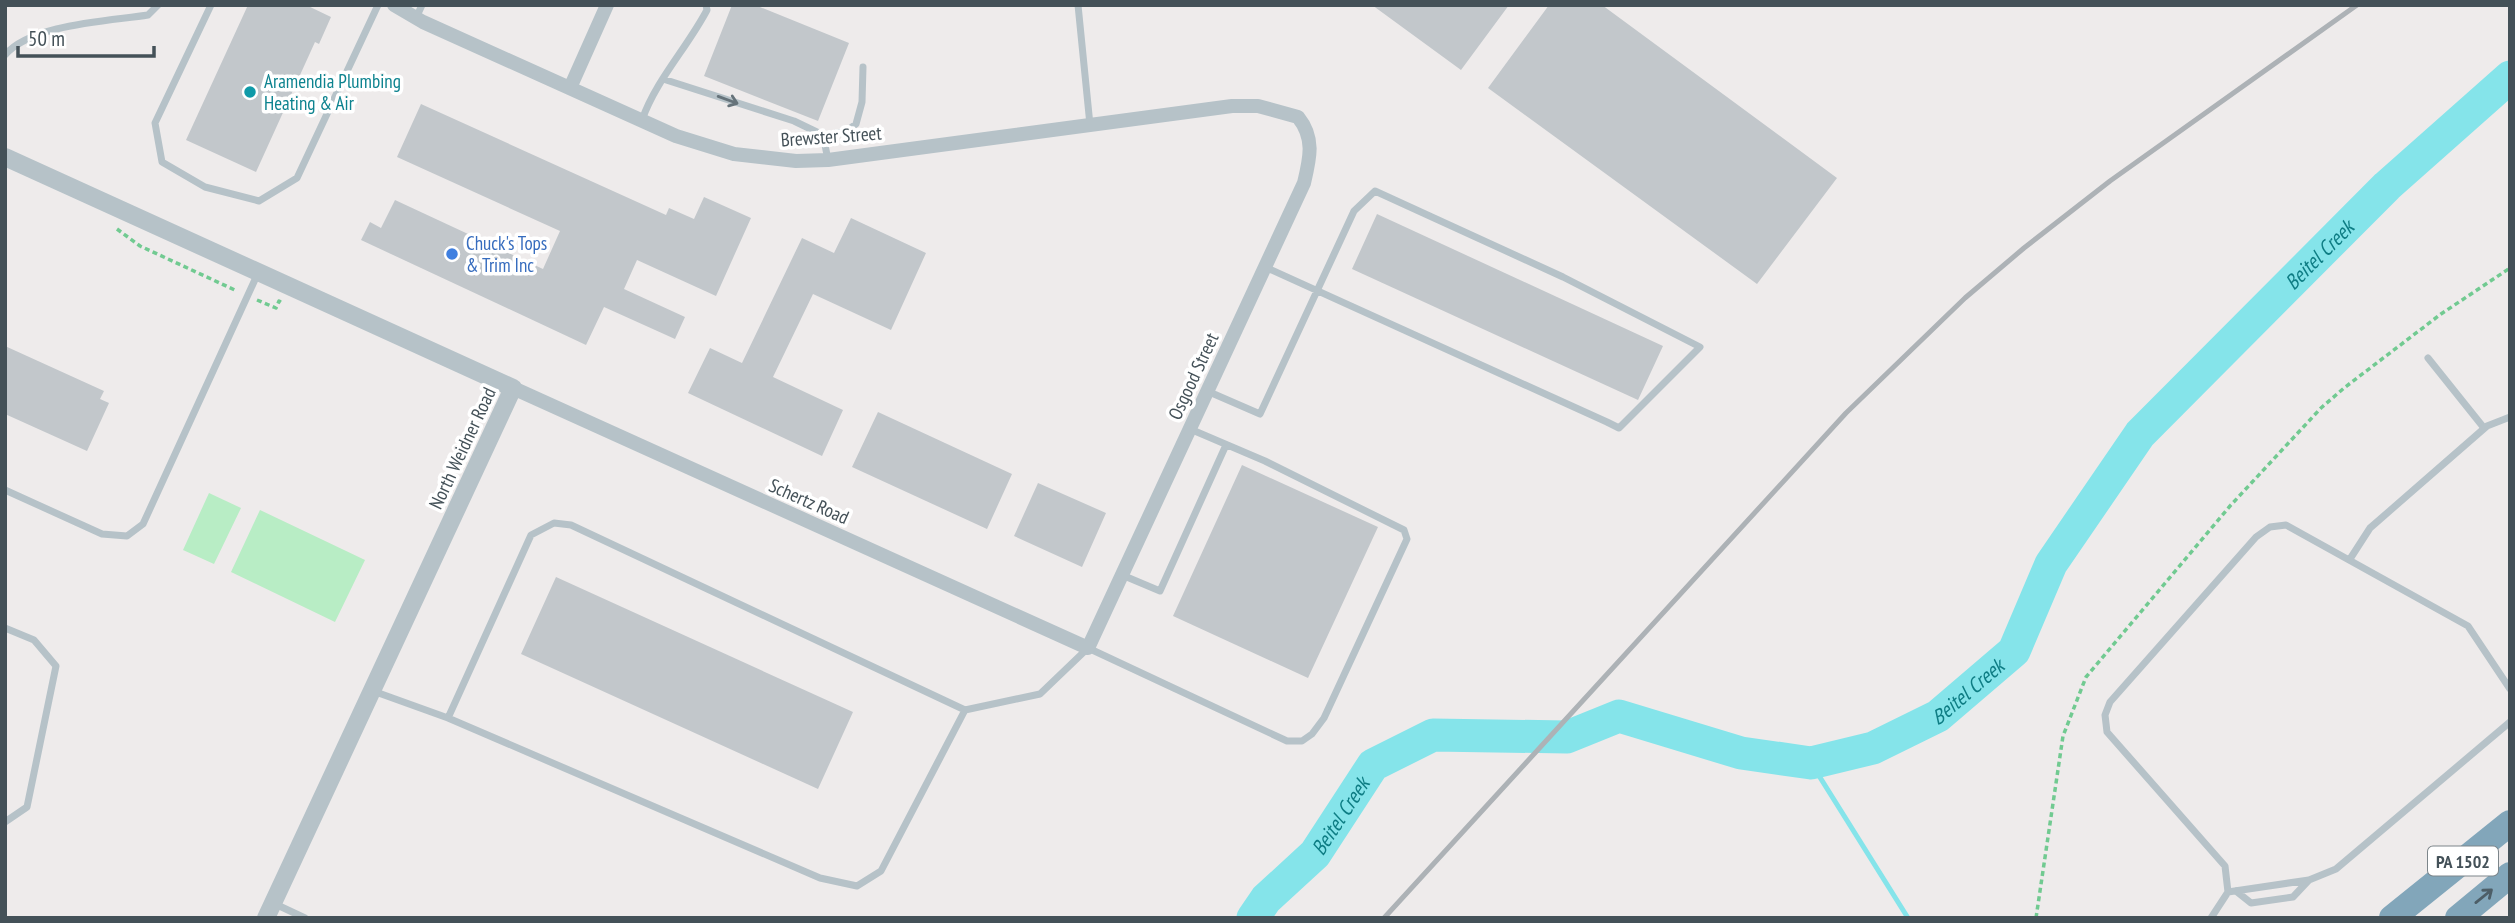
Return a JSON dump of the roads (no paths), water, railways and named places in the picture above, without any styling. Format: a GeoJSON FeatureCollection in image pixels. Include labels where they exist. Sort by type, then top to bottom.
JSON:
{"type":"FeatureCollection","features":[{"type":"Feature","properties":{"kind":"highway","name":"PA 1502"},"geometry":{"type":"LineString","coordinates":[[2392,918],[2510,823]]}},
{"type":"Feature","properties":{"kind":"highway","name":"PA 1502"},"geometry":{"type":"LineString","coordinates":[[2458,918],[2510,874]]}},
{"type":"Feature","properties":{"kind":"street","name":"Brewster Street"},"geometry":{"type":"LineString","coordinates":[[394,5],[419,11],[570,88],[676,136],[734,154],[796,161],[828,160],[1231,106],[1258,106],[1298,117]]}},
{"type":"Feature","properties":{"kind":"street"},"geometry":{"type":"LineString","coordinates":[[570,88],[607,5]]}},
{"type":"Feature","properties":{"kind":"street","name":"Osgood Street"},"geometry":{"type":"LineString","coordinates":[[1088,648],[1304,183],[1310,156],[1310,137],[1298,117]]}},
{"type":"Feature","properties":{"kind":"street","name":"North Weidner Road"},"geometry":{"type":"LineString","coordinates":[[5,156],[513,388],[269,910]]}},
{"type":"Feature","properties":{"kind":"street","name":"Schertz Road"},"geometry":{"type":"LineString","coordinates":[[513,388],[1088,648]]}},
{"type":"Feature","properties":{"kind":"lane"},"geometry":{"type":"LineString","coordinates":[[5,55],[11,48],[51,30],[148,15],[158,5]]}},
{"type":"Feature","properties":{"kind":"lane"},"geometry":{"type":"LineString","coordinates":[[211,5],[155,123],[162,162],[205,187],[259,201],[298,178],[378,5]]}},
{"type":"Feature","properties":{"kind":"lane"},"geometry":{"type":"LineString","coordinates":[[642,120],[652,93],[690,42],[708,9],[706,5]]}},
{"type":"Feature","properties":{"kind":"lane"},"geometry":{"type":"LineString","coordinates":[[1078,5],[1090,126]]}},
{"type":"Feature","properties":{"kind":"lane"},"geometry":{"type":"LineString","coordinates":[[663,79],[794,121],[824,135],[845,132],[856,124],[862,102],[863,66]]}},
{"type":"Feature","properties":{"kind":"lane"},"geometry":{"type":"LineString","coordinates":[[824,135],[828,160]]}},
{"type":"Feature","properties":{"kind":"lane"},"geometry":{"type":"LineString","coordinates":[[1207,391],[1260,414],[1316,289],[1354,211],[1376,191],[1563,276],[1699,347],[1619,428],[1316,289],[1265,267]]}},
{"type":"Feature","properties":{"kind":"lane"},"geometry":{"type":"LineString","coordinates":[[5,490],[102,534],[127,536],[143,524],[258,272]]}},
{"type":"Feature","properties":{"kind":"lane"},"geometry":{"type":"LineString","coordinates":[[2428,358],[2484,428]]}},
{"type":"Feature","properties":{"kind":"lane"},"geometry":{"type":"LineString","coordinates":[[2350,559],[2370,528],[2484,428],[2510,417]]}},
{"type":"Feature","properties":{"kind":"lane"},"geometry":{"type":"LineString","coordinates":[[448,718],[531,535],[554,523],[571,525],[965,710],[1040,694],[1088,648],[1287,741],[1302,741],[1312,734],[1324,718],[1401,552],[1406,539],[1404,530],[1190,429]]}},
{"type":"Feature","properties":{"kind":"lane"},"geometry":{"type":"LineString","coordinates":[[1122,575],[1160,591],[1227,445]]}},
{"type":"Feature","properties":{"kind":"lane"},"geometry":{"type":"LineString","coordinates":[[2309,880],[2293,897],[2251,903],[2232,892],[2225,866],[2107,732],[2105,715],[2119,692],[2256,537],[2270,527],[2286,525],[2468,626],[2510,689]]}},
{"type":"Feature","properties":{"kind":"lane"},"geometry":{"type":"LineString","coordinates":[[5,628],[34,640],[55,666],[27,807],[5,822]]}},
{"type":"Feature","properties":{"kind":"lane"},"geometry":{"type":"LineString","coordinates":[[372,691],[448,718],[820,878],[857,886],[881,871],[965,710]]}},
{"type":"Feature","properties":{"kind":"lane"},"geometry":{"type":"LineString","coordinates":[[2210,918],[2232,892],[2309,880],[2336,869],[2510,722]]}},
{"type":"Feature","properties":{"kind":"lane"},"geometry":{"type":"LineString","coordinates":[[269,910],[304,918]]}},
{"type":"Feature","properties":{"kind":"waterway","name":"Beitel Creek"},"geometry":{"type":"LineString","coordinates":[[1253,918],[1266,899],[1315,854],[1373,765],[1433,735],[1567,737],[1619,716],[1741,753],[1811,763],[1873,748],[1938,716],[2014,651],[2051,564],[2140,434],[2387,186],[2510,77]]}},
{"type":"Feature","properties":{"kind":"waterway"},"geometry":{"type":"LineString","coordinates":[[1811,763],[1908,918]]}},
{"type":"Feature","properties":{"kind":"railway"},"geometry":{"type":"LineString","coordinates":[[1384,918],[1846,413],[1965,298],[2110,181],[2357,5]]}},
{"type":"Feature","properties":{"kind":"place","name":"Aramendia Plumbing Heating & Air"},"geometry":{"type":"Point","coordinates":[250,92]}},
{"type":"Feature","properties":{"kind":"place","name":"Chuck's Tops & Trim Inc"},"geometry":{"type":"Point","coordinates":[452,254]}}]}
